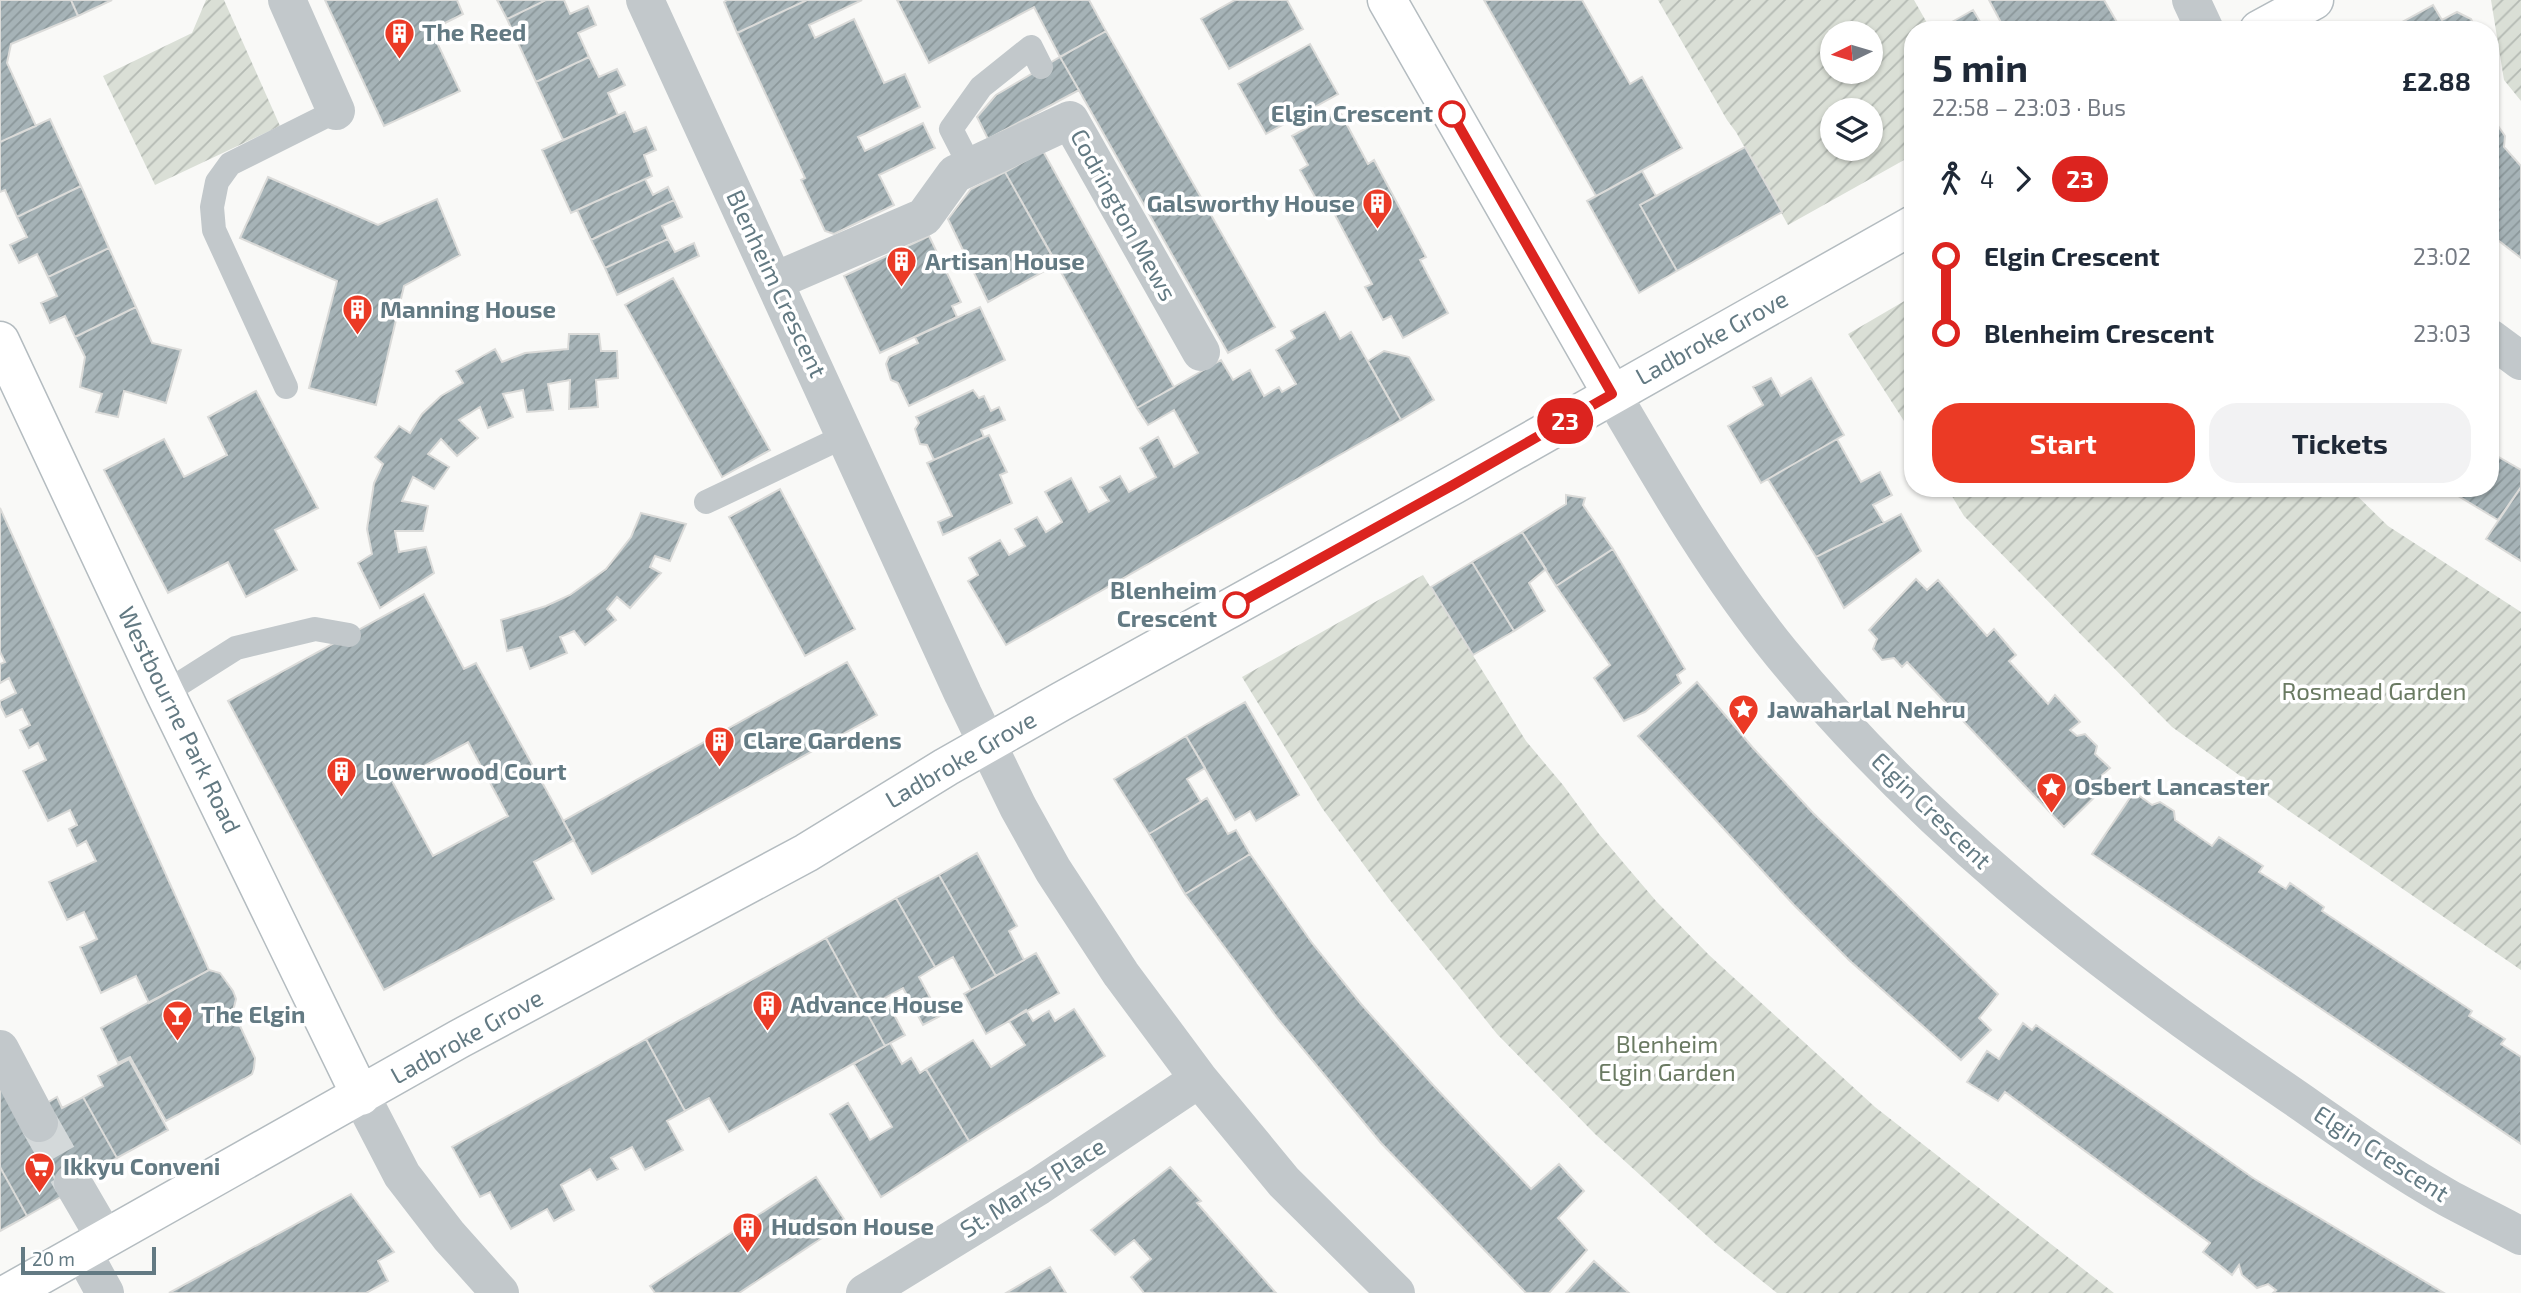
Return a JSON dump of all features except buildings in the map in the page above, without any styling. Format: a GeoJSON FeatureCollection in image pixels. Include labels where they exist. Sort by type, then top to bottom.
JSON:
{"type":"FeatureCollection","features":[{"type":"Feature","properties":{"kind":"main road","name":"Elgin Crescent"},"geometry":{"type":"LineString","coordinates":[[1387,0],[1612,394]]}},
{"type":"Feature","properties":{"kind":"main road"},"geometry":{"type":"LineString","coordinates":[[2276,21],[2314,0]]}},
{"type":"Feature","properties":{"kind":"main road","name":"Ladbroke Grove"},"geometry":{"type":"LineString","coordinates":[[9,1293],[459,1039],[806,853],[987,744],[1904,230]]}},
{"type":"Feature","properties":{"kind":"main road","name":"Westbourne Park Road"},"geometry":{"type":"LineString","coordinates":[[0,341],[165,694],[361,1096]]}},
{"type":"Feature","properties":{"kind":"street"},"geometry":{"type":"LineString","coordinates":[[287,0],[336,111]]}},
{"type":"Feature","properties":{"kind":"street","name":"Blenheim Crescent"},"geometry":{"type":"LineString","coordinates":[[645,0],[987,744],[1053,870],[1121,974],[1199,1079],[1284,1182],[1396,1293]]}},
{"type":"Feature","properties":{"kind":"street"},"geometry":{"type":"LineString","coordinates":[[2191,0],[2201,21]]}},
{"type":"Feature","properties":{"kind":"street","name":"Codrington Mews"},"geometry":{"type":"LineString","coordinates":[[775,281],[924,217],[955,174],[1065,110],[1200,352]]}},
{"type":"Feature","properties":{"kind":"street"},"geometry":{"type":"LineString","coordinates":[[2499,345],[2521,361]]}},
{"type":"Feature","properties":{"kind":"street","name":"Elgin Crescent"},"geometry":{"type":"LineString","coordinates":[[1612,394],[1682,511],[1731,585],[1780,650],[1845,728],[1912,797],[1994,871],[2131,983],[2446,1197],[2521,1236]]}},
{"type":"Feature","properties":{"kind":"street"},"geometry":{"type":"LineString","coordinates":[[0,1049],[39,1123]]}},
{"type":"Feature","properties":{"kind":"street","name":"St. Marks Place"},"geometry":{"type":"LineString","coordinates":[[866,1293],[1039,1186],[1199,1079]]}},
{"type":"Feature","properties":{"kind":"street"},"geometry":{"type":"LineString","coordinates":[[361,1096],[402,1175],[449,1236],[500,1293]]}},
{"type":"Feature","properties":{"kind":"street"},"geometry":{"type":"LineString","coordinates":[[74,1183],[94,1244],[105,1293]]}},
{"type":"Feature","properties":{"kind":"lane"},"geometry":{"type":"LineString","coordinates":[[970,166],[951,129],[981,86],[1031,47],[1041,67]]}},
{"type":"Feature","properties":{"kind":"lane"},"geometry":{"type":"LineString","coordinates":[[286,387],[214,230],[212,207],[217,182],[230,164],[336,111]]}},
{"type":"Feature","properties":{"kind":"lane"},"geometry":{"type":"LineString","coordinates":[[706,502],[845,436]]}},
{"type":"Feature","properties":{"kind":"lane"},"geometry":{"type":"LineString","coordinates":[[165,694],[236,648],[315,629],[349,635]]}},
{"type":"Feature","properties":{"kind":"green space"},"geometry":{"type":"Polygon","coordinates":[[[206,0],[224,0],[280,126],[155,185],[103,76],[192,33],[206,0]]]}},
{"type":"Feature","properties":{"kind":"green space"},"geometry":{"type":"Polygon","coordinates":[[[1658,0],[1914,0],[1926,21],[1904,21],[1904,160],[1788,225],[1658,0]]]}},
{"type":"Feature","properties":{"kind":"green space"},"geometry":{"type":"Polygon","coordinates":[[[2491,0],[2521,0],[2521,101],[2504,80],[2499,49],[2499,21],[2494,21],[2491,0]]]}},
{"type":"Feature","properties":{"kind":"green space"},"geometry":{"type":"Polygon","coordinates":[[[1904,301],[1904,421],[1848,334],[1904,301]]]}},
{"type":"Feature","properties":{"kind":"green space","name":"Rosmead Garden"},"geometry":{"type":"Polygon","coordinates":[[[1952,497],[2358,497],[2388,526],[2521,612],[2521,970],[2172,727],[1964,516],[1952,497]]]}},
{"type":"Feature","properties":{"kind":"green space","name":"Blenheim Elgin Garden"},"geometry":{"type":"Polygon","coordinates":[[[1423,575],[1526,741],[1656,901],[1709,955],[1875,1107],[2114,1293],[1777,1293],[1718,1246],[1595,1134],[1497,1034],[1389,899],[1322,808],[1242,677],[1423,575]]]}},
{"type":"Feature","properties":{"kind":"tunnel"},"geometry":{"type":"LineString","coordinates":[[39,1123],[73,1183]]}},
{"type":"Feature","properties":{"kind":"bus line","name":"23"},"geometry":{"type":"LineString","coordinates":[[1236,605],[1612,394],[1452,114]]}},
{"type":"Feature","properties":{"kind":"place","name":"The Reed"},"geometry":{"type":"Point","coordinates":[399,60]}},
{"type":"Feature","properties":{"kind":"place","name":"Elgin Crescent"},"geometry":{"type":"Point","coordinates":[1452,114]}},
{"type":"Feature","properties":{"kind":"place","name":"Galsworthy House"},"geometry":{"type":"Point","coordinates":[1378,231]}},
{"type":"Feature","properties":{"kind":"place","name":"Artisan House"},"geometry":{"type":"Point","coordinates":[902,289]}},
{"type":"Feature","properties":{"kind":"place","name":"Manning House"},"geometry":{"type":"Point","coordinates":[357,337]}},
{"type":"Feature","properties":{"kind":"place","name":"Blenheim Crescent"},"geometry":{"type":"Point","coordinates":[1236,605]}},
{"type":"Feature","properties":{"kind":"place","name":"Jawaharlal Nehru"},"geometry":{"type":"Point","coordinates":[1744,737]}},
{"type":"Feature","properties":{"kind":"place","name":"Clare Gardens"},"geometry":{"type":"Point","coordinates":[720,768]}},
{"type":"Feature","properties":{"kind":"place","name":"Lowerwood Court"},"geometry":{"type":"Point","coordinates":[342,799]}},
{"type":"Feature","properties":{"kind":"place","name":"Osbert Lancaster"},"geometry":{"type":"Point","coordinates":[2051,814]}},
{"type":"Feature","properties":{"kind":"place","name":"Advance House"},"geometry":{"type":"Point","coordinates":[767,1032]}},
{"type":"Feature","properties":{"kind":"place","name":"The Elgin"},"geometry":{"type":"Point","coordinates":[178,1042]}},
{"type":"Feature","properties":{"kind":"place","name":"Ikkyu Conveni"},"geometry":{"type":"Point","coordinates":[40,1194]}},
{"type":"Feature","properties":{"kind":"place","name":"Hudson House"},"geometry":{"type":"Point","coordinates":[748,1254]}}]}
